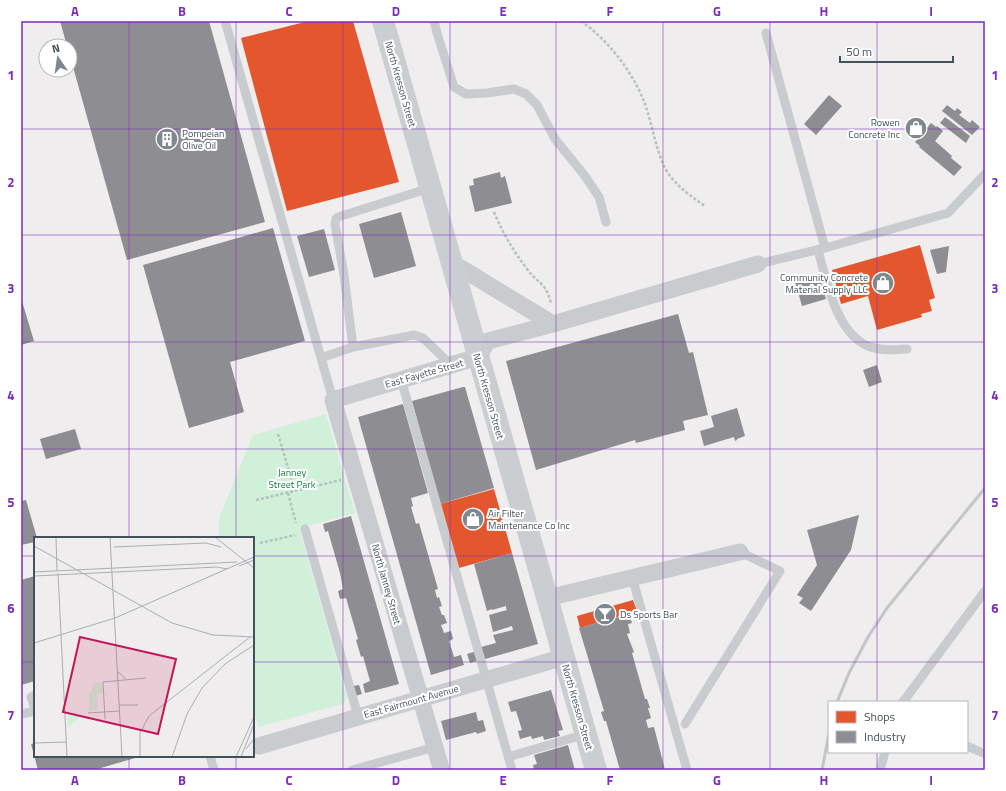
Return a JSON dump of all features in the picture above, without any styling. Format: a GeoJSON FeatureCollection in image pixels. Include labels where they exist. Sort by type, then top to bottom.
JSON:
{"type":"FeatureCollection","features":[{"type":"Feature","properties":{"kind":"street","name":"North Kresson Street"},"geometry":{"type":"LineString","coordinates":[[383,21],[596,770]]}},
{"type":"Feature","properties":{"kind":"street"},"geometry":{"type":"LineString","coordinates":[[451,262],[553,324]]}},
{"type":"Feature","properties":{"kind":"street"},"geometry":{"type":"LineString","coordinates":[[478,357],[488,341],[553,324],[758,264]]}},
{"type":"Feature","properties":{"kind":"street","name":"East Fayette Street"},"geometry":{"type":"LineString","coordinates":[[333,400],[478,357]]}},
{"type":"Feature","properties":{"kind":"street","name":"North Janney Street"},"geometry":{"type":"LineString","coordinates":[[333,400],[441,769]]}},
{"type":"Feature","properties":{"kind":"street"},"geometry":{"type":"LineString","coordinates":[[547,598],[740,552]]}},
{"type":"Feature","properties":{"kind":"street","name":"East Fairmount Avenue"},"geometry":{"type":"LineString","coordinates":[[259,746],[564,657]]}},
{"type":"Feature","properties":{"kind":"lane"},"geometry":{"type":"LineString","coordinates":[[225,21],[333,400]]}},
{"type":"Feature","properties":{"kind":"lane"},"geometry":{"type":"LineString","coordinates":[[434,21],[454,87],[466,94],[514,89],[526,94],[537,105],[555,139],[585,176],[599,197],[606,222]]}},
{"type":"Feature","properties":{"kind":"lane"},"geometry":{"type":"LineString","coordinates":[[766,33],[822,249],[834,303],[843,324],[855,337],[866,345],[881,349],[907,349]]}},
{"type":"Feature","properties":{"kind":"lane"},"geometry":{"type":"LineString","coordinates":[[758,264],[822,249],[948,213],[985,174]]}},
{"type":"Feature","properties":{"kind":"lane"},"geometry":{"type":"LineString","coordinates":[[353,346],[344,275],[335,224],[336,219],[338,217],[430,188]]}},
{"type":"Feature","properties":{"kind":"lane"},"geometry":{"type":"LineString","coordinates":[[321,358],[353,346],[414,335],[423,338],[451,365]]}},
{"type":"Feature","properties":{"kind":"lane"},"geometry":{"type":"LineString","coordinates":[[401,379],[512,770]]}},
{"type":"Feature","properties":{"kind":"lane"},"geometry":{"type":"LineString","coordinates":[[300,530],[358,716]]}},
{"type":"Feature","properties":{"kind":"lane"},"geometry":{"type":"LineString","coordinates":[[685,724],[780,571],[740,552]]}},
{"type":"Feature","properties":{"kind":"lane"},"geometry":{"type":"LineString","coordinates":[[632,577],[687,770]]}},
{"type":"Feature","properties":{"kind":"lane"},"geometry":{"type":"LineString","coordinates":[[904,701],[985,591]]}},
{"type":"Feature","properties":{"kind":"lane"},"geometry":{"type":"LineString","coordinates":[[34,696],[31,696],[34,706]]}},
{"type":"Feature","properties":{"kind":"lane"},"geometry":{"type":"LineString","coordinates":[[21,714],[34,710]]}},
{"type":"Feature","properties":{"kind":"lane"},"geometry":{"type":"LineString","coordinates":[[508,757],[586,734]]}},
{"type":"Feature","properties":{"kind":"lane"},"geometry":{"type":"LineString","coordinates":[[968,746],[985,754]]}},
{"type":"Feature","properties":{"kind":"lane"},"geometry":{"type":"LineString","coordinates":[[352,770],[435,747]]}},
{"type":"Feature","properties":{"kind":"lane"},"geometry":{"type":"LineString","coordinates":[[880,770],[885,753]]}},
{"type":"Feature","properties":{"kind":"lane"},"geometry":{"type":"LineString","coordinates":[[210,757],[214,770]]}},
{"type":"Feature","properties":{"kind":"path"},"geometry":{"type":"LineString","coordinates":[[581,21],[589,27],[630,72],[645,104],[664,166],[686,193],[705,206]]}},
{"type":"Feature","properties":{"kind":"path"},"geometry":{"type":"LineString","coordinates":[[494,212],[501,230],[510,245],[528,270],[544,285],[548,293],[553,324]]}},
{"type":"Feature","properties":{"kind":"path"},"geometry":{"type":"LineString","coordinates":[[278,434],[295,491]]}},
{"type":"Feature","properties":{"kind":"path"},"geometry":{"type":"LineString","coordinates":[[256,500],[343,479]]}},
{"type":"Feature","properties":{"kind":"path"},"geometry":{"type":"LineString","coordinates":[[260,544],[300,530],[288,493]]}},
{"type":"Feature","properties":{"kind":"green space","name":"Janney Street Park"},"geometry":{"type":"Polygon","coordinates":[[[326,414],[355,513],[299,528],[347,698],[343,704],[258,727],[254,709],[254,537],[219,537],[219,518],[253,435],[326,414]]]}},
{"type":"Feature","properties":{"kind":"building: Shops"},"geometry":{"type":"Polygon","coordinates":[[[309,21],[353,21],[399,182],[287,211],[241,38],[309,21]]]}},
{"type":"Feature","properties":{"kind":"building: Shops","name":"Community Concrete Material Supply LLC"},"geometry":{"type":"Polygon","coordinates":[[[920,245],[935,298],[929,300],[932,311],[921,314],[922,317],[877,330],[868,296],[841,304],[832,270],[920,245]]]}},
{"type":"Feature","properties":{"kind":"building: Shops","name":"Air Filter Maintenance Co Inc"},"geometry":{"type":"Polygon","coordinates":[[[494,489],[512,553],[459,568],[440,504],[494,489]]]}},
{"type":"Feature","properties":{"kind":"building: Shops","name":"Ds Sports Bar"},"geometry":{"type":"Polygon","coordinates":[[[633,600],[637,611],[580,628],[577,616],[633,600]]]}},
{"type":"Feature","properties":{"kind":"building: Industry","name":"Pompeian Olive Oil"},"geometry":{"type":"Polygon","coordinates":[[[60,21],[209,21],[265,222],[127,260],[76,78],[78,78],[78,38],[65,38],[60,21]]]}},
{"type":"Feature","properties":{"kind":"building: Industry"},"geometry":{"type":"Polygon","coordinates":[[[829,95],[842,106],[816,135],[804,124],[829,95]]]}},
{"type":"Feature","properties":{"kind":"building: Industry"},"geometry":{"type":"Polygon","coordinates":[[[947,105],[955,111],[957,108],[962,112],[959,115],[970,123],[972,120],[980,127],[972,135],[942,111],[947,105]]]}},
{"type":"Feature","properties":{"kind":"building: Industry"},"geometry":{"type":"Polygon","coordinates":[[[945,117],[970,136],[966,143],[940,123],[945,117]]]}},
{"type":"Feature","properties":{"kind":"building: Industry"},"geometry":{"type":"Polygon","coordinates":[[[931,123],[943,131],[935,141],[962,167],[954,176],[915,142],[931,123]]]}},
{"type":"Feature","properties":{"kind":"building: Industry"},"geometry":{"type":"Polygon","coordinates":[[[500,172],[501,178],[505,176],[512,203],[475,212],[469,186],[474,185],[473,179],[500,172]]]}},
{"type":"Feature","properties":{"kind":"building: Industry"},"geometry":{"type":"Polygon","coordinates":[[[401,212],[416,266],[374,278],[359,224],[401,212]]]}},
{"type":"Feature","properties":{"kind":"building: Industry"},"geometry":{"type":"Polygon","coordinates":[[[273,228],[305,341],[230,362],[244,412],[189,428],[143,265],[273,228]]]}},
{"type":"Feature","properties":{"kind":"building: Industry"},"geometry":{"type":"Polygon","coordinates":[[[324,229],[335,270],[309,277],[297,236],[324,229]]]}},
{"type":"Feature","properties":{"kind":"building: Industry"},"geometry":{"type":"Polygon","coordinates":[[[949,246],[946,272],[937,274],[930,250],[949,246]]]}},
{"type":"Feature","properties":{"kind":"building: Industry"},"geometry":{"type":"Polygon","coordinates":[[[819,275],[826,299],[802,306],[795,282],[819,275]]]}},
{"type":"Feature","properties":{"kind":"building: Industry"},"geometry":{"type":"Polygon","coordinates":[[[21,298],[34,341],[21,345],[21,298]]]}},
{"type":"Feature","properties":{"kind":"building: Industry"},"geometry":{"type":"Polygon","coordinates":[[[678,314],[689,353],[693,352],[708,415],[683,421],[685,430],[636,443],[635,440],[536,470],[506,361],[678,314]]]}},
{"type":"Feature","properties":{"kind":"building: Industry"},"geometry":{"type":"Polygon","coordinates":[[[877,365],[882,382],[869,387],[863,370],[877,365]]]}},
{"type":"Feature","properties":{"kind":"building: Industry"},"geometry":{"type":"Polygon","coordinates":[[[465,387],[494,488],[440,504],[412,401],[465,387]]]}},
{"type":"Feature","properties":{"kind":"building: Industry"},"geometry":{"type":"Polygon","coordinates":[[[403,404],[428,493],[411,498],[413,506],[411,507],[416,524],[419,523],[438,589],[435,590],[437,598],[439,597],[442,606],[439,607],[447,623],[441,625],[444,633],[451,631],[453,639],[449,641],[454,657],[461,655],[464,665],[431,675],[358,417],[403,404]]]}},
{"type":"Feature","properties":{"kind":"building: Industry"},"geometry":{"type":"Polygon","coordinates":[[[737,408],[745,436],[735,441],[734,437],[704,446],[700,431],[714,427],[711,416],[737,408]]]}},
{"type":"Feature","properties":{"kind":"building: Industry"},"geometry":{"type":"Polygon","coordinates":[[[75,429],[81,449],[46,459],[40,439],[75,429]]]}},
{"type":"Feature","properties":{"kind":"building: Industry"},"geometry":{"type":"Polygon","coordinates":[[[26,500],[37,537],[34,537],[34,542],[21,545],[21,501],[26,500]]]}},
{"type":"Feature","properties":{"kind":"building: Industry"},"geometry":{"type":"Polygon","coordinates":[[[859,515],[851,550],[811,611],[799,603],[803,598],[797,595],[817,565],[807,530],[859,515]]]}},
{"type":"Feature","properties":{"kind":"building: Industry"},"geometry":{"type":"Polygon","coordinates":[[[351,516],[399,684],[365,693],[363,684],[370,681],[363,656],[361,657],[356,640],[358,639],[346,598],[340,599],[338,591],[343,589],[340,573],[328,531],[325,532],[323,524],[351,516]]]}},
{"type":"Feature","properties":{"kind":"building: Industry"},"geometry":{"type":"Polygon","coordinates":[[[512,553],[538,644],[485,659],[481,647],[496,643],[493,635],[513,630],[512,626],[493,632],[489,615],[507,610],[506,606],[487,611],[474,564],[512,553]]]}},
{"type":"Feature","properties":{"kind":"building: Industry"},"geometry":{"type":"Polygon","coordinates":[[[34,576],[34,681],[21,685],[21,580],[34,576]]]}},
{"type":"Feature","properties":{"kind":"building: Industry"},"geometry":{"type":"Polygon","coordinates":[[[629,614],[632,623],[628,624],[630,633],[627,634],[634,652],[632,653],[645,699],[647,699],[650,708],[648,708],[651,718],[646,720],[648,728],[654,727],[665,770],[620,770],[606,721],[604,721],[601,712],[604,711],[579,628],[629,614]]]}},
{"type":"Feature","properties":{"kind":"building: Industry"},"geometry":{"type":"Polygon","coordinates":[[[474,652],[477,661],[470,663],[467,654],[474,652]]]}},
{"type":"Feature","properties":{"kind":"building: Industry"},"geometry":{"type":"Polygon","coordinates":[[[359,685],[362,694],[355,696],[353,686],[359,685]]]}},
{"type":"Feature","properties":{"kind":"building: Industry"},"geometry":{"type":"Polygon","coordinates":[[[551,690],[563,730],[558,731],[560,736],[544,740],[543,736],[532,739],[531,736],[520,739],[518,731],[522,730],[516,711],[511,712],[508,702],[551,690]]]}},
{"type":"Feature","properties":{"kind":"building: Industry"},"geometry":{"type":"Polygon","coordinates":[[[476,712],[478,721],[483,720],[486,731],[477,734],[476,732],[446,740],[441,721],[476,712]]]}},
{"type":"Feature","properties":{"kind":"building: Industry"},"geometry":{"type":"Polygon","coordinates":[[[34,743],[34,755],[31,744],[34,743]]]}},
{"type":"Feature","properties":{"kind":"building: Industry"},"geometry":{"type":"Polygon","coordinates":[[[568,745],[575,770],[534,770],[533,765],[537,764],[534,755],[568,745]]]}},
{"type":"Feature","properties":{"kind":"building: Industry"},"geometry":{"type":"Polygon","coordinates":[[[34,757],[139,757],[94,770],[38,770],[34,757]]]}},
{"type":"Feature","properties":{"kind":"railway"},"geometry":{"type":"LineString","coordinates":[[837,701],[849,673],[868,637],[887,608],[985,488]]}},
{"type":"Feature","properties":{"kind":"railway"},"geometry":{"type":"LineString","coordinates":[[822,770],[828,738]]}},
{"type":"Feature","properties":{"kind":"place","name":"Rowen Concrete Inc"},"geometry":{"type":"Point","coordinates":[916,128]}},
{"type":"Feature","properties":{"kind":"place","name":"Pompeian Olive Oil"},"geometry":{"type":"Point","coordinates":[167,139]}},
{"type":"Feature","properties":{"kind":"place","name":"Community Concrete Material Supply LLC"},"geometry":{"type":"Point","coordinates":[883,283]}},
{"type":"Feature","properties":{"kind":"place","name":"Air Filter Maintenance Co Inc"},"geometry":{"type":"Point","coordinates":[473,519]}},
{"type":"Feature","properties":{"kind":"place","name":"Ds Sports Bar"},"geometry":{"type":"Point","coordinates":[605,614]}}]}
